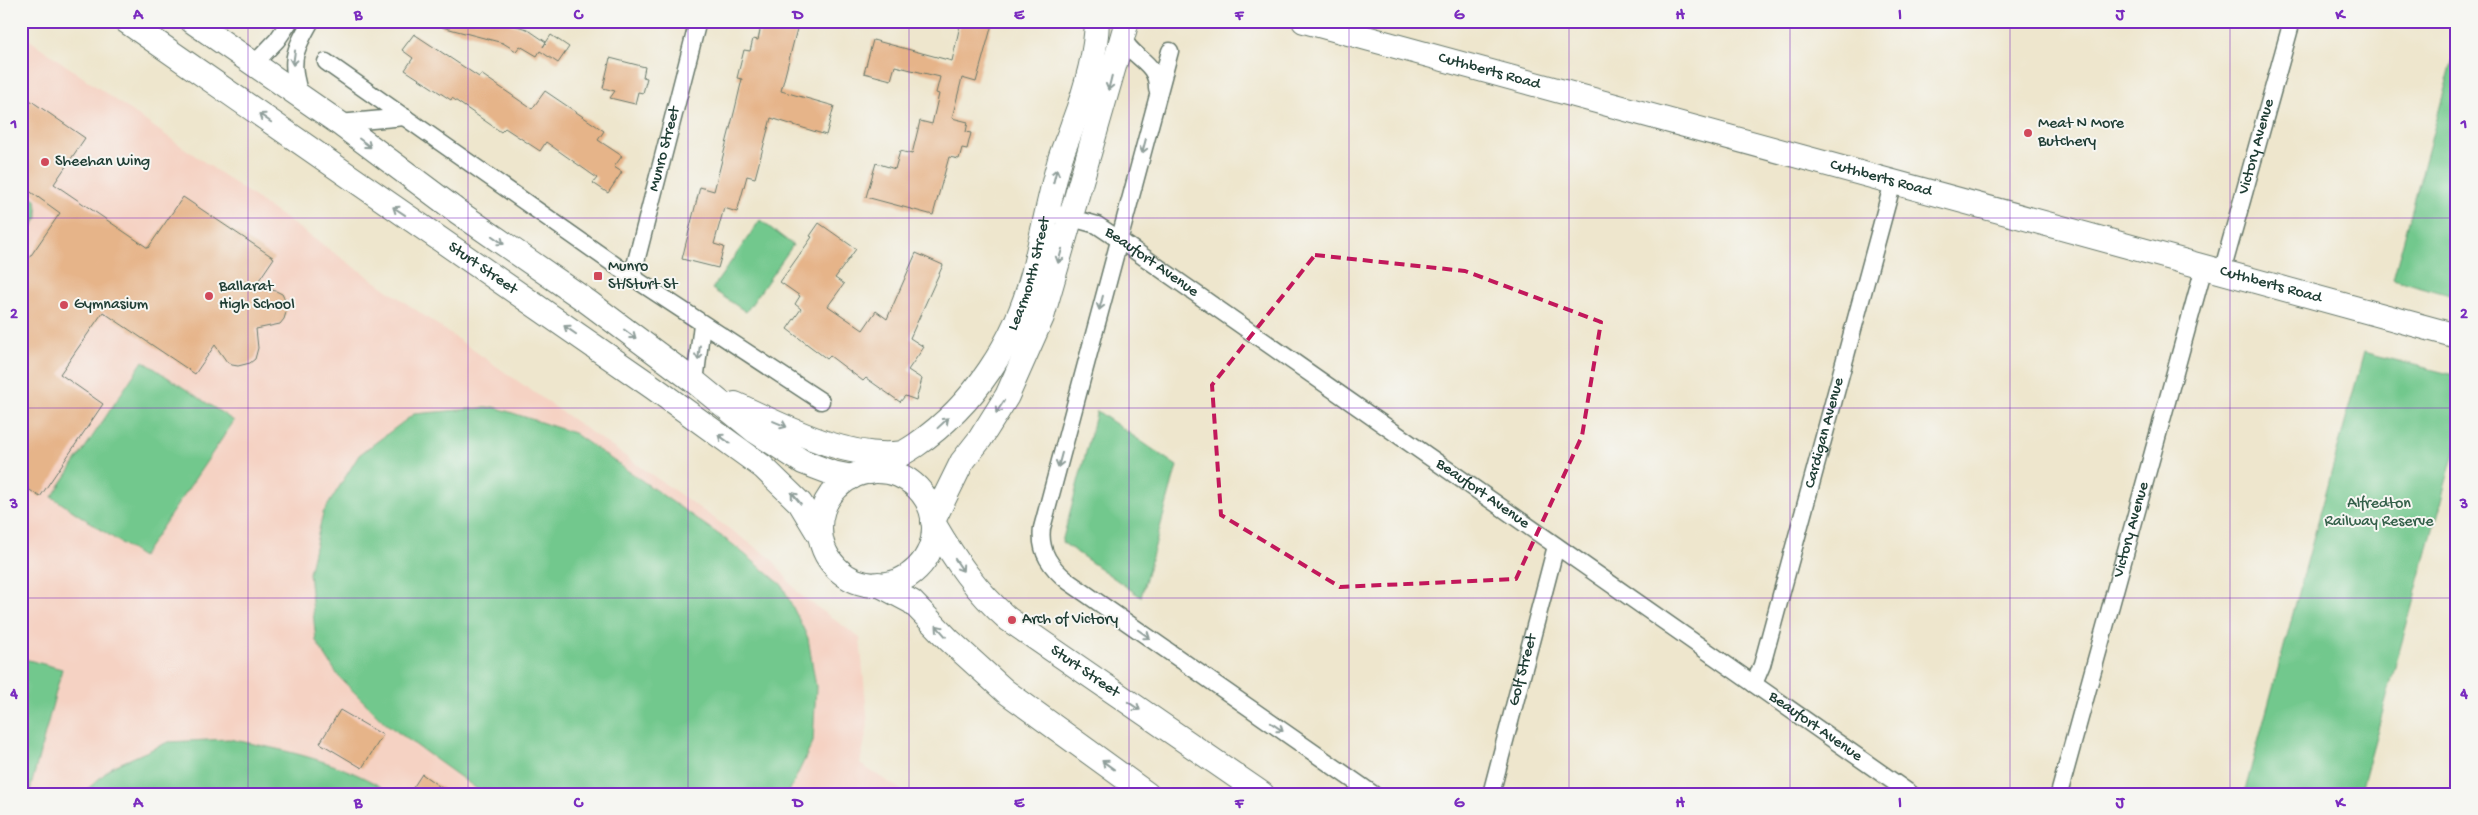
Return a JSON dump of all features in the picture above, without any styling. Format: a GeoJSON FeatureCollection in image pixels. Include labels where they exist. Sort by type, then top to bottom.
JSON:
{"type":"FeatureCollection","features":[{"type":"Feature","properties":{"kind":"main road","name":"Sturt Street"},"geometry":{"type":"LineString","coordinates":[[126,21],[654,388],[755,462],[793,494],[820,536]]}},
{"type":"Feature","properties":{"kind":"main road","name":"Learmonth Street"},"geometry":{"type":"LineString","coordinates":[[861,474],[904,452],[930,435],[962,404],[997,360],[1021,311],[1032,275],[1059,161],[1082,98],[1096,41],[1097,21]]}},
{"type":"Feature","properties":{"kind":"main road","name":"Cuthberts Road"},"geometry":{"type":"LineString","coordinates":[[1304,21],[2457,336]]}},
{"type":"Feature","properties":{"kind":"main road","name":"Sturt Street"},"geometry":{"type":"LineString","coordinates":[[201,24],[254,64],[339,123],[458,212],[588,302],[755,431],[791,456],[823,470],[861,474]]}},
{"type":"Feature","properties":{"kind":"main road","name":"Learmonth Street"},"geometry":{"type":"LineString","coordinates":[[934,522],[962,462],[980,439],[1017,377],[1042,317],[1109,89],[1124,29]]}},
{"type":"Feature","properties":{"kind":"main road"},"geometry":{"type":"LineString","coordinates":[[699,386],[777,423],[826,442],[877,454],[904,452]]}},
{"type":"Feature","properties":{"kind":"main road"},"geometry":{"type":"LineString","coordinates":[[887,472],[908,480],[924,497],[934,522],[928,551],[916,568],[899,580],[878,584],[858,581],[840,571],[827,555],[820,536],[821,515],[825,505],[837,487],[861,474],[887,472]]}},
{"type":"Feature","properties":{"kind":"main road","name":"Sturt Street"},"geometry":{"type":"LineString","coordinates":[[934,522],[968,579],[1008,619],[1262,794]]}},
{"type":"Feature","properties":{"kind":"main road"},"geometry":{"type":"LineString","coordinates":[[878,584],[912,602],[955,646],[1004,691],[1147,794]]}},
{"type":"Feature","properties":{"kind":"street"},"geometry":{"type":"LineString","coordinates":[[254,64],[277,40],[290,21]]}},
{"type":"Feature","properties":{"kind":"street"},"geometry":{"type":"LineString","coordinates":[[301,97],[293,70],[294,58],[300,39],[310,21]]}},
{"type":"Feature","properties":{"kind":"street","name":"Munro Street"},"geometry":{"type":"LineString","coordinates":[[632,277],[698,21]]}},
{"type":"Feature","properties":{"kind":"street","name":"Victory Avenue"},"geometry":{"type":"LineString","coordinates":[[2059,794],[2213,270],[2292,21]]}},
{"type":"Feature","properties":{"kind":"street","name":"Learmonth Street"},"geometry":{"type":"LineString","coordinates":[[1124,29],[1127,48],[1154,70],[1157,82],[1156,99]]}},
{"type":"Feature","properties":{"kind":"street","name":"Learmonth Street"},"geometry":{"type":"LineString","coordinates":[[1170,51],[1042,528],[1043,551],[1051,566],[1069,582],[1373,794]]}},
{"type":"Feature","properties":{"kind":"street"},"geometry":{"type":"LineString","coordinates":[[326,62],[632,277],[821,401]]}},
{"type":"Feature","properties":{"kind":"street"},"geometry":{"type":"LineString","coordinates":[[339,123],[405,117]]}},
{"type":"Feature","properties":{"kind":"street","name":"Cardigan Avenue"},"geometry":{"type":"LineString","coordinates":[[1754,684],[1762,665],[1893,182]]}},
{"type":"Feature","properties":{"kind":"street","name":"Beaufort Avenue"},"geometry":{"type":"LineString","coordinates":[[1047,211],[1097,225],[1118,239],[1911,794]]}},
{"type":"Feature","properties":{"kind":"street"},"geometry":{"type":"LineString","coordinates":[[699,386],[702,324]]}},
{"type":"Feature","properties":{"kind":"street","name":"Golf Street"},"geometry":{"type":"LineString","coordinates":[[1491,794],[1556,546]]}},
{"type":"Feature","properties":{"kind":"highlighted area"},"geometry":{"type":"Polygon","coordinates":[[[1315,255],[1465,271],[1601,322],[1582,436],[1516,579],[1340,587],[1221,515],[1212,385],[1315,255]]]}},
{"type":"Feature","properties":{"kind":"shaded area","name":"Ballarat High School"},"geometry":{"type":"Polygon","coordinates":[[[21,34],[771,558],[799,594],[860,638],[868,725],[860,764],[901,790],[900,794],[21,794],[21,34]]]}},
{"type":"Feature","properties":{"kind":"green space"},"geometry":{"type":"Polygon","coordinates":[[[2457,44],[2457,297],[2393,279],[2457,44]]]}},
{"type":"Feature","properties":{"kind":"green space"},"geometry":{"type":"Polygon","coordinates":[[[21,189],[36,199],[38,218],[21,242],[21,189]]]}},
{"type":"Feature","properties":{"kind":"green space"},"geometry":{"type":"Polygon","coordinates":[[[760,220],[793,245],[746,312],[712,289],[760,220]]]}},
{"type":"Feature","properties":{"kind":"green space","name":"Alfredton Railway Reserve"},"geometry":{"type":"Polygon","coordinates":[[[2364,352],[2457,376],[2457,442],[2360,794],[2244,794],[2364,352]]]}},
{"type":"Feature","properties":{"kind":"green space"},"geometry":{"type":"Polygon","coordinates":[[[143,361],[234,421],[142,557],[52,497],[143,361]]]}},
{"type":"Feature","properties":{"kind":"green space"},"geometry":{"type":"Polygon","coordinates":[[[494,407],[574,433],[731,543],[782,585],[808,638],[816,687],[813,742],[788,794],[484,794],[385,723],[339,677],[316,641],[309,573],[323,513],[359,455],[414,414],[494,407]]]}},
{"type":"Feature","properties":{"kind":"green space"},"geometry":{"type":"Polygon","coordinates":[[[1097,411],[1177,466],[1141,597],[1062,542],[1097,411]]]}},
{"type":"Feature","properties":{"kind":"green space"},"geometry":{"type":"Polygon","coordinates":[[[21,658],[62,669],[29,794],[21,794],[21,658]]]}},
{"type":"Feature","properties":{"kind":"green space"},"geometry":{"type":"Polygon","coordinates":[[[229,739],[293,753],[334,765],[355,773],[393,794],[82,794],[112,767],[168,742],[229,739]]]}},
{"type":"Feature","properties":{"kind":"building"},"geometry":{"type":"Polygon","coordinates":[[[442,21],[499,21],[527,29],[546,42],[543,47],[551,35],[569,47],[558,63],[540,51],[537,56],[520,46],[516,51],[503,43],[442,27],[442,21]]]}},
{"type":"Feature","properties":{"kind":"building"},"geometry":{"type":"Polygon","coordinates":[[[762,21],[799,21],[781,91],[834,106],[826,135],[771,118],[755,178],[747,176],[737,212],[724,208],[714,244],[724,247],[718,268],[682,259],[700,187],[714,191],[742,79],[737,78],[744,50],[750,51],[753,39],[758,40],[762,21]]]}},
{"type":"Feature","properties":{"kind":"building"},"geometry":{"type":"Polygon","coordinates":[[[961,21],[993,21],[976,82],[962,78],[952,118],[968,122],[966,132],[971,133],[967,149],[962,148],[959,159],[949,157],[933,215],[866,197],[876,163],[895,169],[900,151],[912,154],[920,121],[932,124],[939,94],[936,93],[940,77],[895,66],[891,80],[864,73],[873,40],[952,61],[961,21]]]}},
{"type":"Feature","properties":{"kind":"building"},"geometry":{"type":"Polygon","coordinates":[[[414,34],[479,77],[481,74],[532,109],[545,91],[604,131],[598,140],[622,156],[614,167],[622,172],[608,193],[593,183],[597,178],[546,142],[540,151],[505,128],[501,132],[452,98],[451,100],[405,70],[413,58],[402,50],[414,34]]]}},
{"type":"Feature","properties":{"kind":"building"},"geometry":{"type":"Polygon","coordinates":[[[610,58],[645,67],[643,77],[647,78],[643,93],[638,92],[635,104],[610,98],[615,91],[603,88],[610,58]]]}},
{"type":"Feature","properties":{"kind":"building"},"geometry":{"type":"Polygon","coordinates":[[[21,94],[85,138],[54,184],[148,248],[183,197],[274,258],[255,286],[282,294],[288,306],[284,319],[280,324],[256,329],[258,348],[255,359],[250,363],[238,366],[232,365],[227,362],[215,345],[195,374],[103,312],[60,374],[103,404],[40,497],[21,484],[21,270],[60,213],[21,185],[21,94]]]}},
{"type":"Feature","properties":{"kind":"building"},"geometry":{"type":"Polygon","coordinates":[[[819,223],[856,249],[835,278],[844,284],[828,306],[863,330],[876,311],[887,319],[916,253],[943,265],[910,338],[924,347],[908,370],[922,379],[916,400],[905,396],[900,402],[866,378],[863,381],[830,356],[827,359],[787,329],[801,309],[795,304],[800,296],[780,282],[812,237],[810,236],[819,223]]]}},
{"type":"Feature","properties":{"kind":"building"},"geometry":{"type":"Polygon","coordinates":[[[340,710],[383,735],[362,768],[320,743],[340,710]]]}},
{"type":"Feature","properties":{"kind":"building"},"geometry":{"type":"Polygon","coordinates":[[[422,774],[450,794],[409,794],[422,774]]]}},
{"type":"Feature","properties":{"kind":"place","name":"Meat N More Butchery"},"geometry":{"type":"Point","coordinates":[2028,133]}},
{"type":"Feature","properties":{"kind":"place","name":"Sheehan Wing"},"geometry":{"type":"Point","coordinates":[45,162]}},
{"type":"Feature","properties":{"kind":"place","name":"Munro St/Sturt St"},"geometry":{"type":"Point","coordinates":[598,276]}},
{"type":"Feature","properties":{"kind":"place","name":"Ballarat High School"},"geometry":{"type":"Point","coordinates":[209,296]}},
{"type":"Feature","properties":{"kind":"place","name":"Gymnasium"},"geometry":{"type":"Point","coordinates":[64,305]}},
{"type":"Feature","properties":{"kind":"place","name":"Arch of Victory"},"geometry":{"type":"Point","coordinates":[1012,620]}}]}
